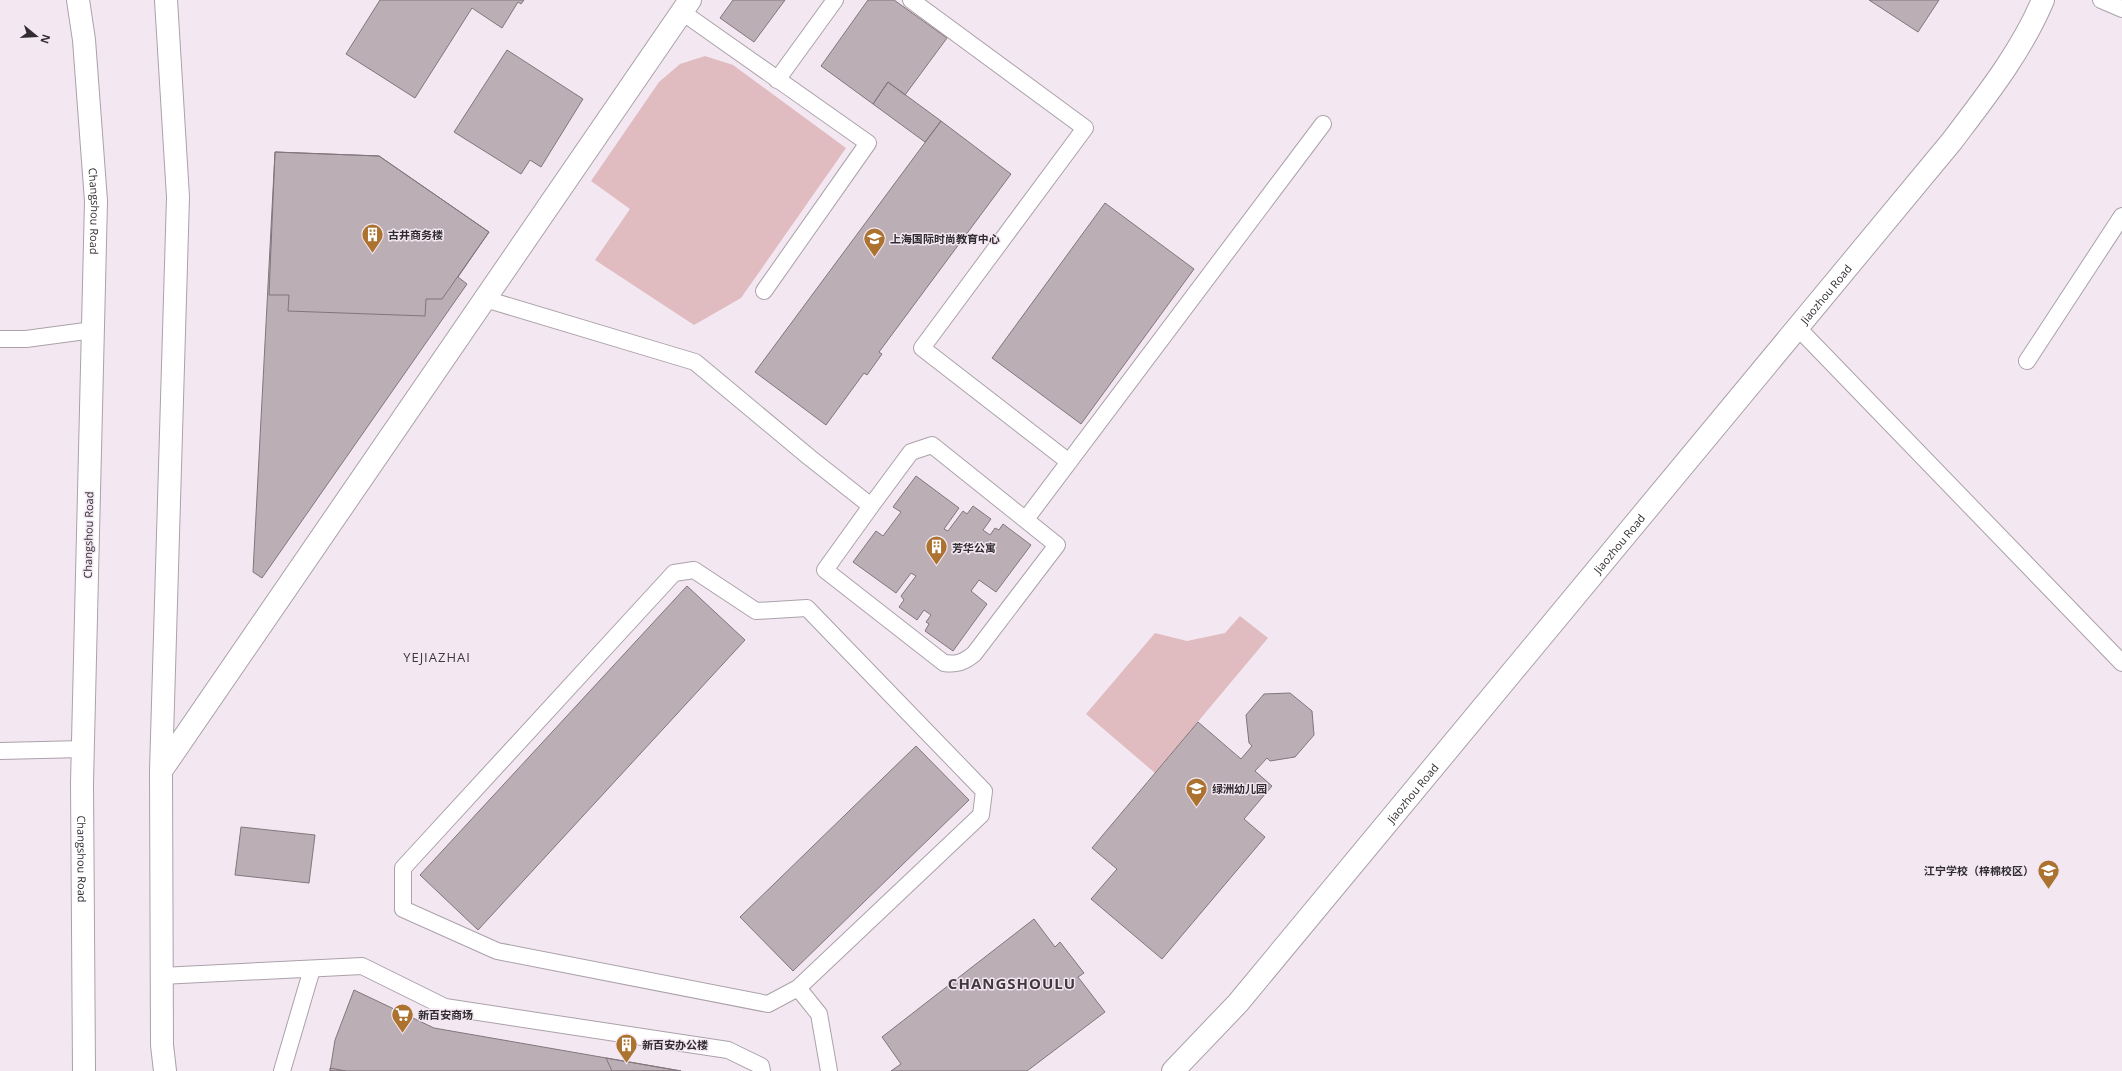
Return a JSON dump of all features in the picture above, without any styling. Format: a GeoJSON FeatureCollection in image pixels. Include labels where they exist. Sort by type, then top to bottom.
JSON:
{"type":"FeatureCollection","features":[{"type":"Feature","properties":{"kind":"street","name":"Changshou Road"},"geometry":{"type":"LineString","coordinates":[[78,0],[84,40],[96,201],[83,749],[84,1071]]}},
{"type":"Feature","properties":{"kind":"street"},"geometry":{"type":"LineString","coordinates":[[165,1071],[162,1045],[161,976],[161,771],[178,197],[166,0]]}},
{"type":"Feature","properties":{"kind":"street","name":"Jiaozhou Road"},"geometry":{"type":"LineString","coordinates":[[1173,1071],[1238,1003],[1952,141],[1993,88],[2025,37],[2043,0]]}},
{"type":"Feature","properties":{"kind":"street"},"geometry":{"type":"LineString","coordinates":[[161,771],[686,6]]}},
{"type":"Feature","properties":{"kind":"lane"},"geometry":{"type":"LineString","coordinates":[[777,80],[835,0]]}},
{"type":"Feature","properties":{"kind":"lane"},"geometry":{"type":"LineString","coordinates":[[911,0],[1085,128],[922,348],[1069,462]]}},
{"type":"Feature","properties":{"kind":"lane"},"geometry":{"type":"LineString","coordinates":[[2101,0],[2122,9]]}},
{"type":"Feature","properties":{"kind":"lane"},"geometry":{"type":"LineString","coordinates":[[686,6],[777,80],[868,143],[764,291]]}},
{"type":"Feature","properties":{"kind":"lane"},"geometry":{"type":"LineString","coordinates":[[1026,519],[1323,124]]}},
{"type":"Feature","properties":{"kind":"lane"},"geometry":{"type":"LineString","coordinates":[[2027,362],[2122,216]]}},
{"type":"Feature","properties":{"kind":"lane"},"geometry":{"type":"LineString","coordinates":[[485,299],[695,362],[809,457],[871,506]]}},
{"type":"Feature","properties":{"kind":"lane"},"geometry":{"type":"LineString","coordinates":[[1798,328],[2122,664]]}},
{"type":"Feature","properties":{"kind":"lane"},"geometry":{"type":"LineString","coordinates":[[0,339],[26,339],[93,330]]}},
{"type":"Feature","properties":{"kind":"lane"},"geometry":{"type":"LineString","coordinates":[[932,445],[1057,545],[974,654],[965,662],[954,665],[944,663],[825,570],[871,506],[911,452],[932,445]]}},
{"type":"Feature","properties":{"kind":"lane"},"geometry":{"type":"LineString","coordinates":[[694,570],[756,611],[807,608],[984,791],[981,815],[798,988],[768,1004],[505,952],[497,950],[403,909],[403,868],[674,573],[694,570]]}},
{"type":"Feature","properties":{"kind":"lane"},"geometry":{"type":"LineString","coordinates":[[0,751],[83,749]]}},
{"type":"Feature","properties":{"kind":"lane"},"geometry":{"type":"LineString","coordinates":[[161,976],[362,966],[445,1006],[728,1050],[761,1066],[762,1071]]}},
{"type":"Feature","properties":{"kind":"lane"},"geometry":{"type":"LineString","coordinates":[[282,1071],[312,969]]}},
{"type":"Feature","properties":{"kind":"lane"},"geometry":{"type":"LineString","coordinates":[[798,988],[819,1014],[828,1071]]}},
{"type":"Feature","properties":{"kind":"shaded area"},"geometry":{"type":"Polygon","coordinates":[[[705,56],[733,65],[846,148],[741,298],[694,325],[595,260],[630,209],[591,181],[659,82],[680,64],[705,56]]]}},
{"type":"Feature","properties":{"kind":"shaded area"},"geometry":{"type":"Polygon","coordinates":[[[1240,616],[1268,638],[1155,773],[1086,714],[1155,633],[1187,641],[1225,633],[1240,616]]]}},
{"type":"Feature","properties":{"kind":"building"},"geometry":{"type":"Polygon","coordinates":[[[380,0],[524,0],[521,4],[518,2],[502,28],[472,8],[415,98],[346,54],[380,0]]]}},
{"type":"Feature","properties":{"kind":"building"},"geometry":{"type":"Polygon","coordinates":[[[733,0],[785,0],[754,42],[720,18],[733,0]]]}},
{"type":"Feature","properties":{"kind":"building"},"geometry":{"type":"Polygon","coordinates":[[[868,0],[894,0],[947,38],[905,95],[888,82],[873,104],[821,66],[868,0]]]}},
{"type":"Feature","properties":{"kind":"building"},"geometry":{"type":"Polygon","coordinates":[[[1869,0],[1939,0],[1918,32],[1869,0]]]}},
{"type":"Feature","properties":{"kind":"building"},"geometry":{"type":"Polygon","coordinates":[[[507,50],[583,99],[541,167],[530,160],[521,174],[454,132],[507,50]]]}},
{"type":"Feature","properties":{"kind":"building"},"geometry":{"type":"Polygon","coordinates":[[[888,82],[941,121],[925,142],[873,104],[888,82]]]}},
{"type":"Feature","properties":{"kind":"building"},"geometry":{"type":"Polygon","coordinates":[[[941,121],[1011,174],[879,352],[882,354],[867,375],[864,373],[826,425],[755,372],[941,121]]]}},
{"type":"Feature","properties":{"kind":"building","name":"古井商务楼"},"geometry":{"type":"Polygon","coordinates":[[[275,152],[379,156],[489,232],[442,299],[426,299],[425,316],[288,311],[289,295],[269,295],[275,152]]]}},
{"type":"Feature","properties":{"kind":"building"},"geometry":{"type":"Polygon","coordinates":[[[275,152],[379,156],[489,232],[458,277],[467,284],[262,578],[253,572],[275,152]]]}},
{"type":"Feature","properties":{"kind":"building"},"geometry":{"type":"Polygon","coordinates":[[[1105,203],[1194,269],[1081,424],[992,358],[1105,203]]]}},
{"type":"Feature","properties":{"kind":"building","name":"芳华公寓"},"geometry":{"type":"Polygon","coordinates":[[[916,476],[959,508],[944,529],[948,531],[963,511],[967,514],[973,506],[991,519],[983,530],[990,535],[995,528],[999,530],[1003,524],[1031,545],[996,592],[979,580],[971,591],[987,604],[953,651],[925,631],[929,624],[926,622],[931,615],[924,610],[917,620],[899,607],[904,600],[901,596],[916,576],[911,573],[896,593],[853,562],[876,531],[883,536],[901,512],[893,507],[916,476]]]}},
{"type":"Feature","properties":{"kind":"building"},"geometry":{"type":"Polygon","coordinates":[[[687,586],[745,640],[478,930],[420,875],[687,586]]]}},
{"type":"Feature","properties":{"kind":"building"},"geometry":{"type":"Polygon","coordinates":[[[1290,693],[1312,711],[1314,735],[1295,757],[1270,761],[1267,758],[1255,771],[1272,786],[1244,819],[1265,837],[1162,959],[1091,899],[1117,869],[1092,848],[1198,722],[1241,759],[1252,746],[1249,743],[1246,715],[1264,694],[1290,693]]]}},
{"type":"Feature","properties":{"kind":"building"},"geometry":{"type":"Polygon","coordinates":[[[916,746],[969,800],[793,971],[740,917],[916,746]]]}},
{"type":"Feature","properties":{"kind":"building"},"geometry":{"type":"Polygon","coordinates":[[[241,827],[315,835],[309,883],[235,875],[241,827]]]}},
{"type":"Feature","properties":{"kind":"building"},"geometry":{"type":"Polygon","coordinates":[[[1034,919],[1055,947],[1060,942],[1084,973],[1078,977],[1105,1012],[1027,1071],[891,1071],[901,1064],[882,1037],[1034,919]]]}},
{"type":"Feature","properties":{"kind":"building","name":"新百安商场"},"geometry":{"type":"Polygon","coordinates":[[[354,990],[434,1028],[681,1071],[330,1071],[335,1040],[354,990]]]}},
{"type":"Feature","properties":{"kind":"building","name":"新百安办公楼"},"geometry":{"type":"Polygon","coordinates":[[[606,1058],[681,1071],[612,1071],[606,1058]]]}},
{"type":"Feature","properties":{"kind":"building"},"geometry":{"type":"Polygon","coordinates":[[[330,1068],[346,1071],[330,1071],[330,1068]]]}},
{"type":"Feature","properties":{"kind":"place","name":"古井商务楼"},"geometry":{"type":"Point","coordinates":[372,254]}},
{"type":"Feature","properties":{"kind":"place","name":"上海国际时尚教育中心"},"geometry":{"type":"Point","coordinates":[875,258]}},
{"type":"Feature","properties":{"kind":"place","name":"芳华公寓"},"geometry":{"type":"Point","coordinates":[937,566]}},
{"type":"Feature","properties":{"kind":"place","name":"绿洲幼儿园"},"geometry":{"type":"Point","coordinates":[1197,808]}},
{"type":"Feature","properties":{"kind":"place","name":"江宁学校（梓棉校区）"},"geometry":{"type":"Point","coordinates":[2049,890]}},
{"type":"Feature","properties":{"kind":"place","name":"新百安商场"},"geometry":{"type":"Point","coordinates":[402,1034]}},
{"type":"Feature","properties":{"kind":"place","name":"新百安办公楼"},"geometry":{"type":"Point","coordinates":[626,1064]}},
{"type":"Feature","properties":{"kind":"district","name":"YEJIAZHAI"},"geometry":{"type":"Point","coordinates":[437,657]}},
{"type":"Feature","properties":{"kind":"district","name":"CHANGSHOULU"},"geometry":{"type":"Point","coordinates":[1012,983]}}]}
